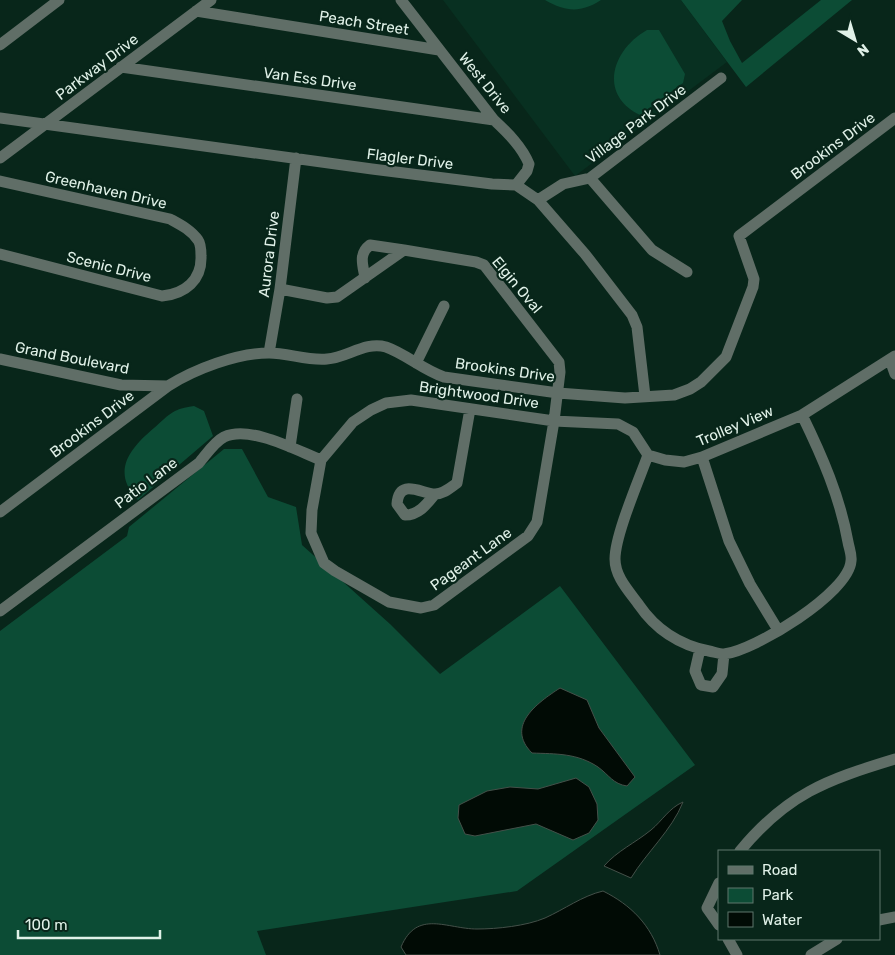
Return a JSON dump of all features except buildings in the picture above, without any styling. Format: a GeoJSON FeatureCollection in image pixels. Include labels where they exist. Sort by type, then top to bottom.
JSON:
{"type":"FeatureCollection","features":[{"type":"Feature","properties":{"kind":"street"},"geometry":{"type":"LineString","coordinates":[[0,45],[58,0]]}},
{"type":"Feature","properties":{"kind":"street","name":"Parkway Drive"},"geometry":{"type":"LineString","coordinates":[[0,158],[211,0]]}},
{"type":"Feature","properties":{"kind":"street","name":"West Drive"},"geometry":{"type":"LineString","coordinates":[[401,0],[494,120],[508,132],[526,156],[529,164],[516,185]]}},
{"type":"Feature","properties":{"kind":"street","name":"Peach Street"},"geometry":{"type":"LineString","coordinates":[[196,11],[439,50]]}},
{"type":"Feature","properties":{"kind":"street","name":"Van Ess Drive"},"geometry":{"type":"LineString","coordinates":[[121,67],[494,120]]}},
{"type":"Feature","properties":{"kind":"street","name":"Village Park Drive"},"geometry":{"type":"LineString","coordinates":[[538,200],[563,184],[590,178],[721,78]]}},
{"type":"Feature","properties":{"kind":"street","name":"Flagler Drive"},"geometry":{"type":"LineString","coordinates":[[0,118],[492,184],[516,185]]}},
{"type":"Feature","properties":{"kind":"street","name":"Brookins Drive"},"geometry":{"type":"LineString","coordinates":[[0,512],[189,372],[229,360],[269,353],[325,360],[339,357],[357,349],[385,347],[416,363],[426,371],[444,377],[558,393],[625,398],[674,395],[690,389],[708,376],[726,357],[754,279],[740,236],[895,118]]}},
{"type":"Feature","properties":{"kind":"street","name":"Aurora Drive"},"geometry":{"type":"LineString","coordinates":[[269,353],[280,289],[296,158]]}},
{"type":"Feature","properties":{"kind":"street"},"geometry":{"type":"LineString","coordinates":[[590,178],[652,250],[687,272]]}},
{"type":"Feature","properties":{"kind":"street","name":"Greenhaven Drive"},"geometry":{"type":"LineString","coordinates":[[0,181],[170,219],[191,231],[200,243],[200,270]]}},
{"type":"Feature","properties":{"kind":"street"},"geometry":{"type":"LineString","coordinates":[[516,185],[538,200],[585,254],[632,315],[637,327],[645,396]]}},
{"type":"Feature","properties":{"kind":"street","name":"Elgin Oval"},"geometry":{"type":"LineString","coordinates":[[365,278],[361,257],[364,249],[370,245],[476,262],[484,265],[559,362],[558,393]]}},
{"type":"Feature","properties":{"kind":"street"},"geometry":{"type":"LineString","coordinates":[[280,289],[326,298],[337,297],[404,250]]}},
{"type":"Feature","properties":{"kind":"street","name":"Scenic Drive"},"geometry":{"type":"LineString","coordinates":[[0,254],[162,296],[184,291],[194,282],[200,270]]}},
{"type":"Feature","properties":{"kind":"street"},"geometry":{"type":"LineString","coordinates":[[416,363],[444,306]]}},
{"type":"Feature","properties":{"kind":"street"},"geometry":{"type":"LineString","coordinates":[[893,358],[895,374]]}},
{"type":"Feature","properties":{"kind":"street","name":"Trolley View"},"geometry":{"type":"LineString","coordinates":[[648,455],[665,460],[684,462],[702,458],[802,415],[893,358]]}},
{"type":"Feature","properties":{"kind":"street","name":"Grand Boulevard"},"geometry":{"type":"LineString","coordinates":[[0,359],[121,385],[168,386]]}},
{"type":"Feature","properties":{"kind":"street","name":"Pageant Lane"},"geometry":{"type":"LineString","coordinates":[[434,605],[528,536],[537,522],[558,393]]}},
{"type":"Feature","properties":{"kind":"street"},"geometry":{"type":"LineString","coordinates":[[290,447],[297,398]]}},
{"type":"Feature","properties":{"kind":"street","name":"Brightwood Drive"},"geometry":{"type":"LineString","coordinates":[[434,605],[420,608],[390,602],[324,563],[311,533],[312,510],[321,460],[352,422],[386,404],[411,400],[554,421]]}},
{"type":"Feature","properties":{"kind":"street"},"geometry":{"type":"LineString","coordinates":[[435,494],[446,492],[457,483],[470,409]]}},
{"type":"Feature","properties":{"kind":"street"},"geometry":{"type":"LineString","coordinates":[[554,421],[618,424],[632,432],[648,455],[617,542],[615,560],[618,577],[648,618],[660,629],[673,638],[700,649],[724,654],[755,644],[804,614],[837,588],[846,576],[852,561],[846,526],[833,485],[802,415]]}},
{"type":"Feature","properties":{"kind":"street","name":"Patio Lane"},"geometry":{"type":"LineString","coordinates":[[0,611],[199,463],[222,438],[238,433],[253,435],[290,447],[321,460]]}},
{"type":"Feature","properties":{"kind":"street"},"geometry":{"type":"LineString","coordinates":[[702,458],[729,541],[750,584],[778,630]]}},
{"type":"Feature","properties":{"kind":"street"},"geometry":{"type":"LineString","coordinates":[[700,649],[695,672],[701,685],[714,687],[722,674],[724,654]]}},
{"type":"Feature","properties":{"kind":"street"},"geometry":{"type":"LineString","coordinates":[[741,850],[762,825],[803,794],[840,775],[895,760]]}},
{"type":"Feature","properties":{"kind":"street"},"geometry":{"type":"LineString","coordinates":[[718,885],[707,908],[718,924]]}},
{"type":"Feature","properties":{"kind":"street"},"geometry":{"type":"LineString","coordinates":[[880,920],[895,917]]}},
{"type":"Feature","properties":{"kind":"street"},"geometry":{"type":"LineString","coordinates":[[729,940],[737,955]]}},
{"type":"Feature","properties":{"kind":"street"},"geometry":{"type":"LineString","coordinates":[[811,955],[835,940]]}},
{"type":"Feature","properties":{"kind":"shaded area"},"geometry":{"type":"Polygon","coordinates":[[[443,0],[681,0],[727,62],[575,176],[443,0]]]}},
{"type":"Feature","properties":{"kind":"green space"},"geometry":{"type":"Polygon","coordinates":[[[545,0],[601,0],[580,9],[567,9],[545,0]]]}},
{"type":"Feature","properties":{"kind":"green space"},"geometry":{"type":"Polygon","coordinates":[[[681,0],[742,0],[722,21],[742,63],[821,0],[852,0],[746,87],[681,0]]]}},
{"type":"Feature","properties":{"kind":"green space"},"geometry":{"type":"Polygon","coordinates":[[[647,30],[659,30],[685,74],[683,83],[640,115],[627,106],[618,96],[614,84],[619,60],[626,48],[635,38],[647,30]]]}},
{"type":"Feature","properties":{"kind":"green space"},"geometry":{"type":"Polygon","coordinates":[[[194,406],[204,411],[213,436],[138,500],[130,490],[126,480],[126,461],[137,444],[169,415],[180,409],[194,406]]]}},
{"type":"Feature","properties":{"kind":"green space"},"geometry":{"type":"Polygon","coordinates":[[[224,449],[242,449],[268,497],[296,507],[302,545],[390,624],[440,674],[560,586],[695,765],[517,891],[257,931],[266,955],[0,955],[0,631],[127,536],[129,527],[224,449]]]}},
{"type":"Feature","properties":{"kind":"water"},"geometry":{"type":"Polygon","coordinates":[[[560,688],[587,700],[599,728],[635,777],[627,786],[615,781],[590,762],[566,755],[532,753],[525,743],[522,734],[527,716],[542,701],[560,688]]]}},
{"type":"Feature","properties":{"kind":"water"},"geometry":{"type":"Polygon","coordinates":[[[576,778],[589,787],[597,804],[598,820],[589,833],[573,840],[536,824],[475,836],[465,834],[458,818],[459,805],[487,791],[510,787],[538,789],[576,778]]]}},
{"type":"Feature","properties":{"kind":"water"},"geometry":{"type":"Polygon","coordinates":[[[683,802],[666,832],[631,878],[604,866],[651,830],[670,811],[683,802]]]}},
{"type":"Feature","properties":{"kind":"water"},"geometry":{"type":"Polygon","coordinates":[[[603,891],[631,909],[639,917],[651,934],[660,955],[406,955],[401,947],[415,928],[424,925],[434,924],[477,929],[520,925],[545,918],[581,899],[603,891]]]}}]}
